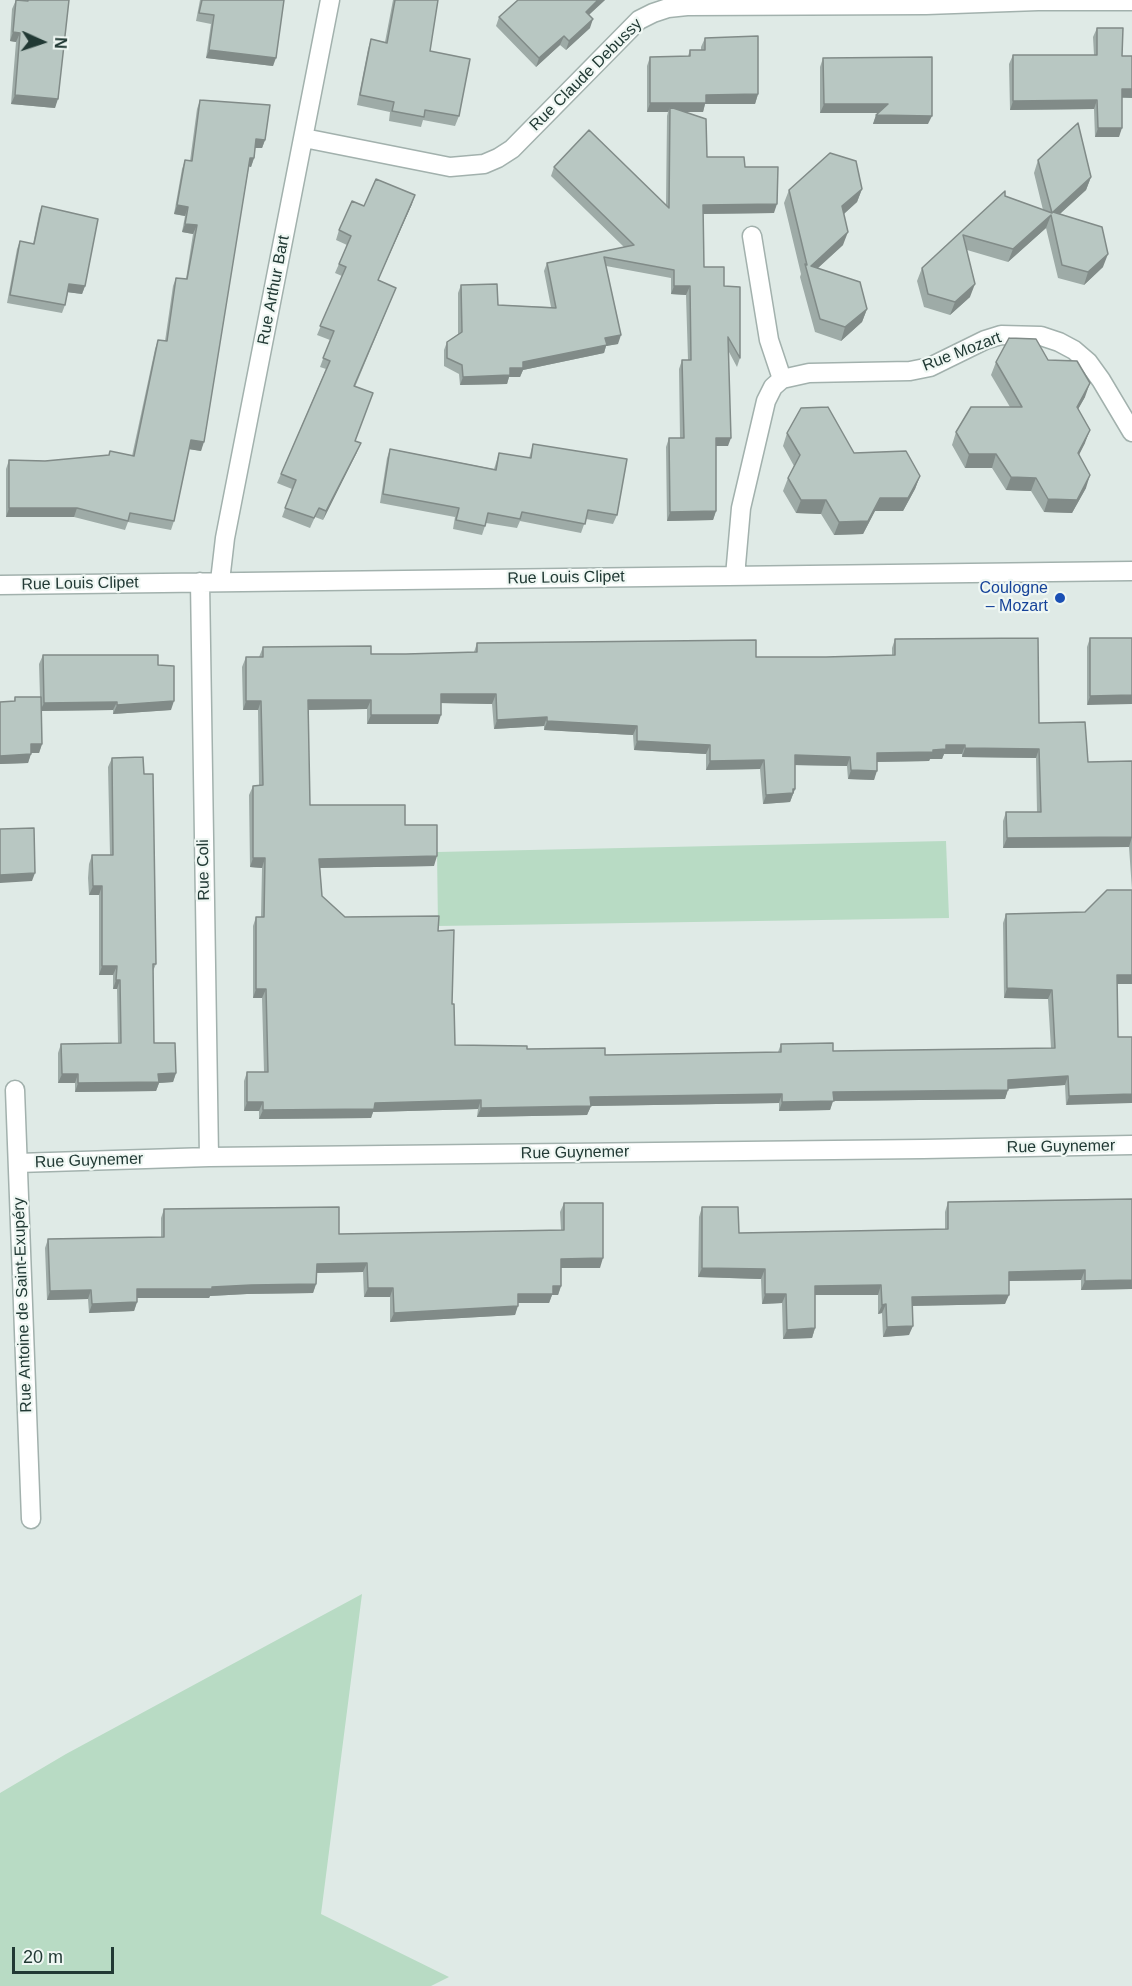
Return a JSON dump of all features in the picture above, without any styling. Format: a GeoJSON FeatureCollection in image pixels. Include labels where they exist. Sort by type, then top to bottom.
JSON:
{"type":"FeatureCollection","features":[{"type":"Feature","properties":{"kind":"street","name":"Rue Arthur Bart"},"geometry":{"type":"LineString","coordinates":[[220,581],[225,538],[330,0]]}},
{"type":"Feature","properties":{"kind":"street","name":"Rue Claude Debussy"},"geometry":{"type":"LineString","coordinates":[[304,138],[450,166],[484,164],[512,149],[639,20],[668,8],[1132,1]]}},
{"type":"Feature","properties":{"kind":"street"},"geometry":{"type":"LineString","coordinates":[[735,576],[741,508],[766,401],[773,387],[782,379],[769,340],[752,236]]}},
{"type":"Feature","properties":{"kind":"street","name":"Rue Mozart"},"geometry":{"type":"LineString","coordinates":[[782,379],[809,373],[910,371],[930,368],[985,340],[1001,335],[1041,336],[1074,350],[1088,363],[1101,380],[1132,432]]}},
{"type":"Feature","properties":{"kind":"street","name":"Rue Louis Clipet"},"geometry":{"type":"LineString","coordinates":[[0,585],[1132,571]]}},
{"type":"Feature","properties":{"kind":"street","name":"Rue Coli"},"geometry":{"type":"LineString","coordinates":[[200,582],[209,1157]]}},
{"type":"Feature","properties":{"kind":"street","name":"Rue Antoine de Saint-Exupéry"},"geometry":{"type":"LineString","coordinates":[[15,1090],[31,1519]]}},
{"type":"Feature","properties":{"kind":"street","name":"Rue Guynemer"},"geometry":{"type":"LineString","coordinates":[[18,1163],[209,1157],[1132,1145]]}},
{"type":"Feature","properties":{"kind":"green space"},"geometry":{"type":"Polygon","coordinates":[[[946,841],[949,918],[438,926],[437,852],[946,841]]]}},
{"type":"Feature","properties":{"kind":"green space"},"geometry":{"type":"Polygon","coordinates":[[[362,1594],[321,1914],[449,1977],[431,1986],[0,1986],[0,1793],[66,1754],[362,1594]]]}},
{"type":"Feature","properties":{"kind":"building"},"geometry":{"type":"Polygon","coordinates":[[[16,0],[69,0],[58,99],[15,95],[20,33],[13,32],[16,0]]]}},
{"type":"Feature","properties":{"kind":"building"},"geometry":{"type":"Polygon","coordinates":[[[202,0],[284,0],[276,58],[209,50],[214,15],[199,13],[202,0]]]}},
{"type":"Feature","properties":{"kind":"building"},"geometry":{"type":"Polygon","coordinates":[[[395,0],[438,0],[430,51],[470,59],[459,116],[425,110],[424,117],[392,111],[394,102],[360,95],[371,39],[387,43],[395,0]]]}},
{"type":"Feature","properties":{"kind":"building"},"geometry":{"type":"Polygon","coordinates":[[[518,0],[598,0],[586,12],[593,19],[569,41],[564,36],[539,58],[499,17],[518,0]]]}},
{"type":"Feature","properties":{"kind":"building"},"geometry":{"type":"Polygon","coordinates":[[[1097,28],[1123,28],[1122,56],[1132,56],[1132,89],[1122,89],[1122,128],[1098,128],[1097,100],[1013,101],[1013,55],[1097,55],[1097,28]]]}},
{"type":"Feature","properties":{"kind":"building"},"geometry":{"type":"Polygon","coordinates":[[[758,36],[758,94],[706,95],[706,103],[650,103],[650,57],[690,56],[690,50],[705,50],[705,38],[758,36]]]}},
{"type":"Feature","properties":{"kind":"building"},"geometry":{"type":"Polygon","coordinates":[[[932,57],[932,116],[876,115],[888,104],[824,104],[823,58],[932,57]]]}},
{"type":"Feature","properties":{"kind":"building"},"geometry":{"type":"Polygon","coordinates":[[[200,100],[270,105],[265,140],[256,139],[254,158],[250,158],[204,442],[191,440],[174,521],[130,513],[128,521],[77,508],[9,508],[9,460],[45,461],[109,455],[110,451],[134,456],[158,340],[167,341],[176,278],[187,279],[197,225],[185,224],[188,207],[177,205],[185,160],[192,161],[200,100]]]}},
{"type":"Feature","properties":{"kind":"building"},"geometry":{"type":"Polygon","coordinates":[[[670,107],[706,119],[707,157],[744,157],[745,167],[778,167],[777,204],[703,205],[704,267],[724,267],[724,286],[740,287],[740,358],[728,337],[731,438],[716,438],[716,511],[670,512],[669,438],[684,438],[682,360],[691,360],[690,286],[674,286],[674,270],[604,257],[621,335],[605,338],[607,345],[523,362],[523,368],[510,368],[510,375],[463,377],[462,365],[447,358],[447,342],[462,332],[461,285],[497,284],[498,305],[556,308],[547,263],[634,245],[554,167],[589,130],[669,208],[670,107]]]}},
{"type":"Feature","properties":{"kind":"building"},"geometry":{"type":"Polygon","coordinates":[[[1078,123],[1091,177],[1053,212],[1102,227],[1108,254],[1088,272],[1062,265],[1051,215],[1013,249],[963,235],[975,284],[955,302],[928,294],[922,268],[1005,191],[1005,196],[1052,213],[1038,160],[1078,123]]]}},
{"type":"Feature","properties":{"kind":"building"},"geometry":{"type":"Polygon","coordinates":[[[830,153],[856,161],[862,189],[842,206],[848,232],[811,266],[860,282],[867,309],[845,327],[820,319],[789,190],[830,153]]]}},
{"type":"Feature","properties":{"kind":"building"},"geometry":{"type":"Polygon","coordinates":[[[376,179],[415,195],[378,280],[396,288],[354,386],[373,393],[355,441],[361,443],[326,511],[319,508],[314,518],[285,508],[296,480],[281,474],[330,361],[323,358],[334,331],[320,326],[346,267],[339,264],[351,236],[339,230],[352,201],[364,206],[376,179]]]}},
{"type":"Feature","properties":{"kind":"building"},"geometry":{"type":"Polygon","coordinates":[[[42,206],[98,219],[85,286],[69,284],[65,305],[10,295],[20,241],[34,244],[42,206]]]}},
{"type":"Feature","properties":{"kind":"building"},"geometry":{"type":"Polygon","coordinates":[[[1009,338],[1036,339],[1048,360],[1077,361],[1090,383],[1077,407],[1090,430],[1078,453],[1090,475],[1077,500],[1048,499],[1036,478],[1011,477],[996,454],[969,454],[956,432],[971,407],[1022,407],[996,362],[1009,338]]]}},
{"type":"Feature","properties":{"kind":"building"},"geometry":{"type":"Polygon","coordinates":[[[828,407],[854,453],[906,451],[920,476],[908,498],[880,498],[868,521],[839,522],[826,500],[801,500],[788,478],[800,455],[787,433],[801,408],[828,407]]]}},
{"type":"Feature","properties":{"kind":"building"},"geometry":{"type":"Polygon","coordinates":[[[533,444],[627,459],[617,515],[588,510],[585,524],[522,512],[520,519],[488,513],[485,526],[456,520],[459,508],[383,494],[390,449],[496,470],[499,453],[531,458],[533,444]]]}},
{"type":"Feature","properties":{"kind":"building"},"geometry":{"type":"Polygon","coordinates":[[[1038,638],[1039,723],[1085,722],[1088,762],[1132,761],[1132,837],[1007,838],[1006,812],[1041,812],[1039,749],[965,748],[965,745],[946,745],[946,749],[933,750],[933,752],[877,753],[877,771],[851,770],[850,757],[795,755],[793,793],[766,795],[764,760],[710,761],[710,745],[637,741],[637,726],[547,721],[547,717],[497,720],[496,694],[441,694],[441,715],[371,715],[371,700],[308,700],[310,805],[405,805],[405,825],[437,825],[437,856],[319,859],[322,896],[345,917],[439,916],[438,931],[454,930],[452,1004],[454,1004],[455,1045],[527,1046],[527,1049],[605,1048],[605,1055],[781,1052],[781,1044],[833,1043],[833,1051],[1055,1048],[1052,990],[1007,988],[1006,914],[1085,912],[1107,890],[1132,890],[1132,975],[1117,975],[1118,1037],[1132,1037],[1132,1094],[1069,1096],[1068,1076],[1008,1080],[1008,1090],[833,1092],[834,1101],[782,1102],[782,1094],[590,1097],[591,1106],[481,1108],[481,1100],[375,1103],[374,1109],[263,1110],[263,1102],[247,1102],[247,1072],[268,1072],[266,989],[256,989],[256,917],[264,917],[265,858],[253,858],[253,786],[263,785],[261,701],[246,701],[246,657],[263,657],[263,647],[371,646],[371,654],[406,654],[477,652],[477,643],[756,640],[756,657],[826,657],[895,655],[895,639],[1038,638]]]}},
{"type":"Feature","properties":{"kind":"building"},"geometry":{"type":"Polygon","coordinates":[[[1090,638],[1132,638],[1132,695],[1090,696],[1090,638]]]}},
{"type":"Feature","properties":{"kind":"building"},"geometry":{"type":"Polygon","coordinates":[[[43,655],[158,655],[158,665],[174,666],[174,701],[117,705],[117,702],[44,703],[43,655]]]}},
{"type":"Feature","properties":{"kind":"building"},"geometry":{"type":"Polygon","coordinates":[[[15,697],[41,697],[42,744],[31,744],[31,754],[0,756],[0,702],[15,701],[15,697]]]}},
{"type":"Feature","properties":{"kind":"building"},"geometry":{"type":"Polygon","coordinates":[[[143,757],[144,774],[153,774],[156,964],[153,964],[154,1043],[175,1043],[176,1073],[158,1074],[159,1082],[78,1083],[78,1074],[62,1074],[61,1044],[121,1043],[120,980],[116,980],[117,966],[102,966],[102,886],[93,886],[92,855],[113,855],[112,758],[143,757]]]}},
{"type":"Feature","properties":{"kind":"building"},"geometry":{"type":"Polygon","coordinates":[[[34,828],[35,873],[0,875],[0,829],[34,828]]]}},
{"type":"Feature","properties":{"kind":"building"},"geometry":{"type":"Polygon","coordinates":[[[1132,1199],[1132,1280],[1085,1281],[1085,1270],[1009,1272],[1009,1295],[912,1297],[913,1326],[887,1327],[886,1304],[882,1305],[881,1285],[815,1286],[815,1328],[787,1330],[786,1294],[765,1294],[765,1269],[702,1268],[702,1207],[738,1207],[739,1233],[848,1231],[948,1229],[948,1202],[1132,1199]]]}},
{"type":"Feature","properties":{"kind":"building"},"geometry":{"type":"Polygon","coordinates":[[[564,1203],[603,1203],[603,1258],[561,1259],[561,1286],[553,1286],[553,1294],[518,1294],[518,1306],[394,1313],[393,1288],[368,1288],[367,1263],[317,1264],[316,1284],[251,1285],[212,1287],[212,1289],[137,1289],[137,1302],[92,1304],[91,1290],[50,1291],[48,1239],[164,1237],[164,1209],[339,1207],[339,1234],[564,1230],[564,1203]]]}},
{"type":"Feature","properties":{"kind":"place","name":"Coulogne – Mozart"},"geometry":{"type":"Point","coordinates":[1060,598]}}]}
